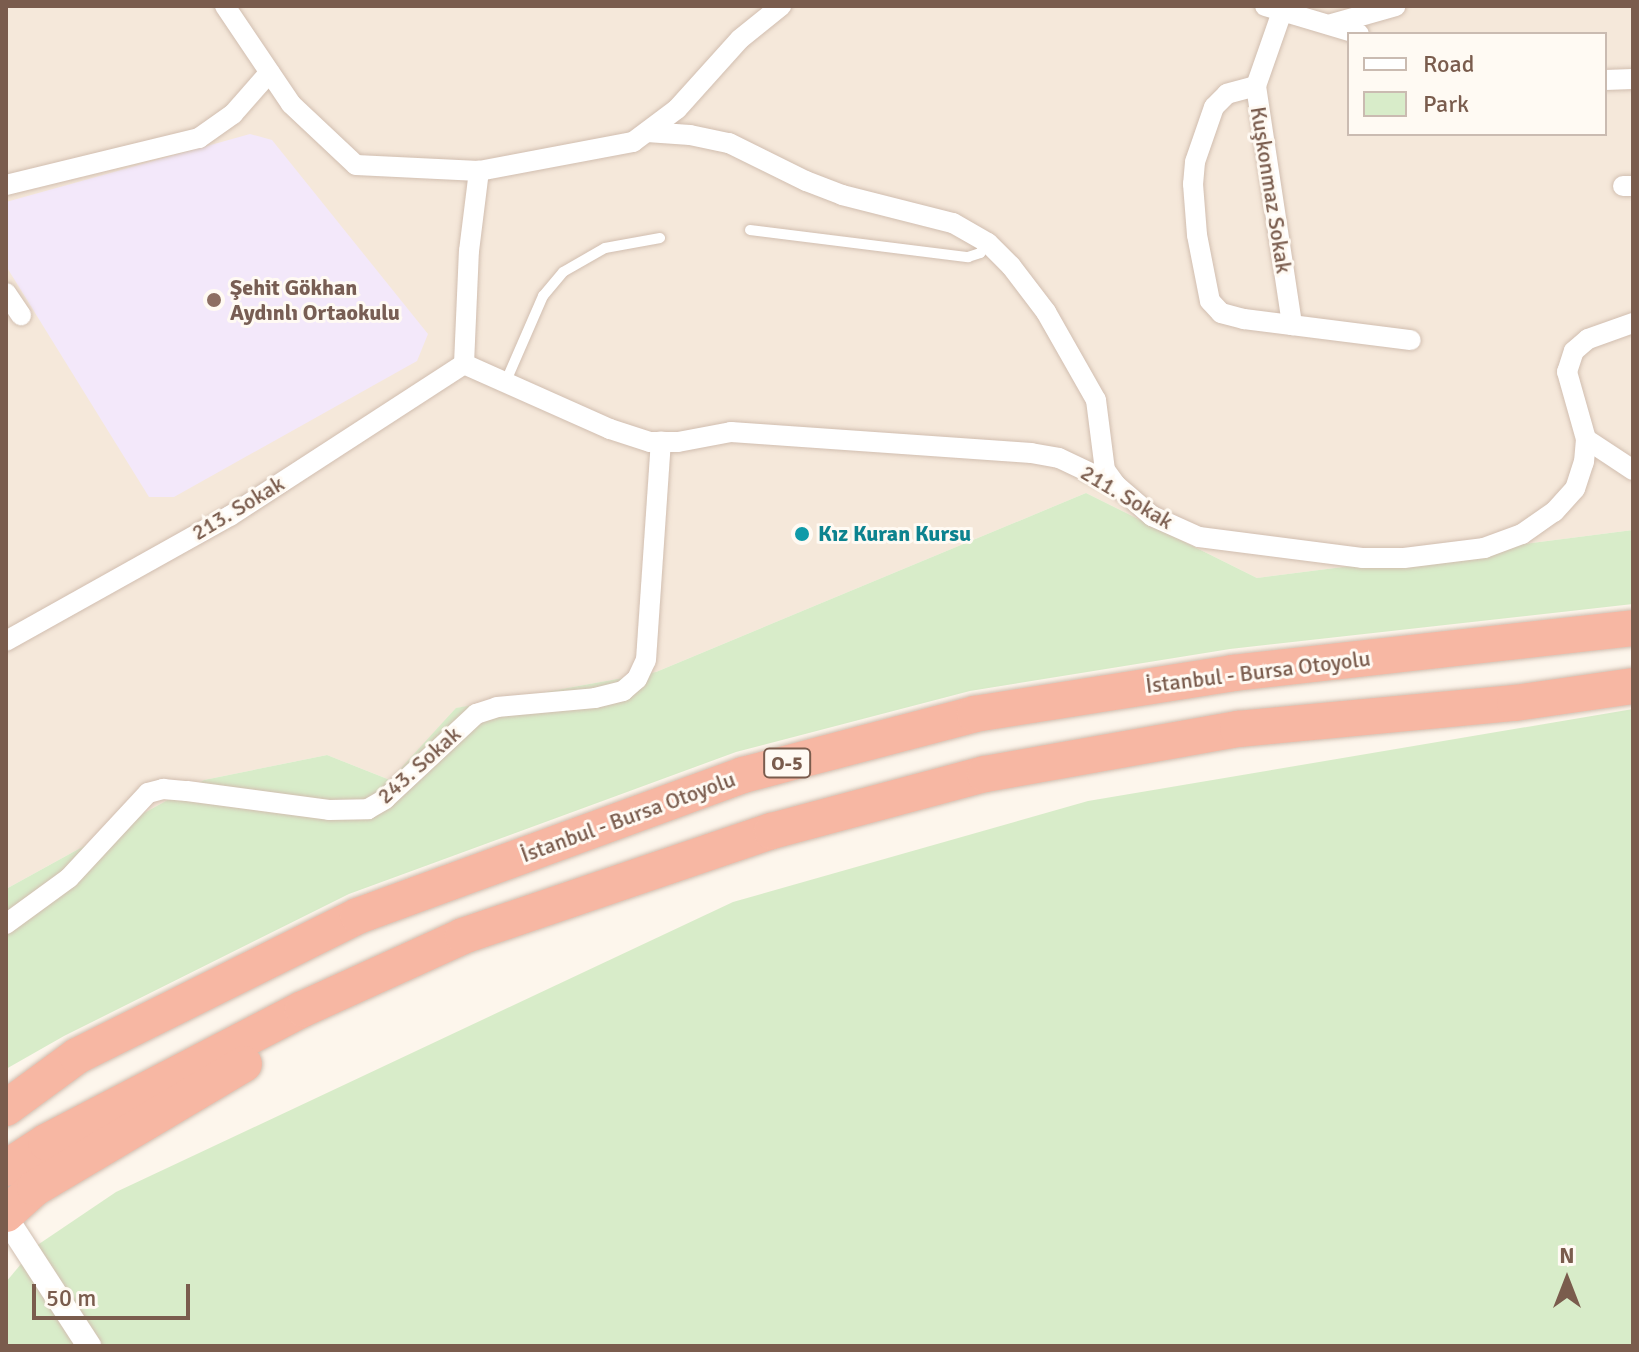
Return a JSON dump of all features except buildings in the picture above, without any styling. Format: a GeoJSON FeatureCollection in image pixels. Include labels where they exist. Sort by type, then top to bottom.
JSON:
{"type":"FeatureCollection","features":[{"type":"Feature","properties":{"kind":"highway","name":"İstanbul - Bursa Otoyolu"},"geometry":{"type":"LineString","coordinates":[[6,1108],[77,1056],[358,916],[743,775],[1005,709],[1233,673],[1633,628]]}},
{"type":"Feature","properties":{"kind":"highway"},"geometry":{"type":"LineString","coordinates":[[6,1168],[46,1142],[290,1016],[463,936],[772,831],[985,774],[1238,729],[1515,703],[1633,686]]}},
{"type":"Feature","properties":{"kind":"highway"},"geometry":{"type":"LineString","coordinates":[[6,1216],[35,1188],[282,1041],[515,936],[772,831]]}},
{"type":"Feature","properties":{"kind":"highway"},"geometry":{"type":"LineString","coordinates":[[6,1099],[77,1056]]}},
{"type":"Feature","properties":{"kind":"street"},"geometry":{"type":"LineString","coordinates":[[225,6],[291,104],[356,165],[479,171],[633,142],[677,109],[740,39],[781,6]]}},
{"type":"Feature","properties":{"kind":"street"},"geometry":{"type":"LineString","coordinates":[[1332,24],[1396,6]]}},
{"type":"Feature","properties":{"kind":"street"},"geometry":{"type":"LineString","coordinates":[[1278,8],[1354,32]]}},
{"type":"Feature","properties":{"kind":"street","name":"Kuşkonmaz Sokak"},"geometry":{"type":"LineString","coordinates":[[1278,8],[1256,86],[1292,325]]}},
{"type":"Feature","properties":{"kind":"street"},"geometry":{"type":"LineString","coordinates":[[6,185],[145,154],[199,138],[233,114],[269,73]]}},
{"type":"Feature","properties":{"kind":"street"},"geometry":{"type":"LineString","coordinates":[[1607,80],[1633,79]]}},
{"type":"Feature","properties":{"kind":"street"},"geometry":{"type":"LineString","coordinates":[[1256,86],[1227,94],[1214,107],[1202,133],[1193,184],[1201,264],[1210,301],[1221,313],[1411,340]]}},
{"type":"Feature","properties":{"kind":"street"},"geometry":{"type":"LineString","coordinates":[[647,132],[690,135],[729,143],[842,195],[953,223],[988,243],[1046,312],[1096,400],[1105,470],[1116,485]]}},
{"type":"Feature","properties":{"kind":"street"},"geometry":{"type":"LineString","coordinates":[[464,364],[469,251],[479,171]]}},
{"type":"Feature","properties":{"kind":"street"},"geometry":{"type":"LineString","coordinates":[[6,293],[21,315]]}},
{"type":"Feature","properties":{"kind":"street","name":"211. Sokak"},"geometry":{"type":"LineString","coordinates":[[464,364],[610,429],[661,442],[731,432],[1031,453],[1059,458],[1116,485],[1152,516],[1199,537],[1362,558],[1404,558],[1484,548],[1522,534],[1554,512],[1575,489],[1584,462],[1586,439],[1567,372],[1574,351],[1588,339],[1633,323]]}},
{"type":"Feature","properties":{"kind":"street","name":"213. Sokak"},"geometry":{"type":"LineString","coordinates":[[6,641],[230,516],[464,364]]}},
{"type":"Feature","properties":{"kind":"street"},"geometry":{"type":"LineString","coordinates":[[1586,439],[1633,470]]}},
{"type":"Feature","properties":{"kind":"street","name":"243. Sokak"},"geometry":{"type":"LineString","coordinates":[[6,924],[69,878],[148,793],[163,789],[339,811],[368,809],[385,799],[476,714],[497,707],[595,698],[623,691],[637,679],[646,660],[661,442]]}},
{"type":"Feature","properties":{"kind":"street"},"geometry":{"type":"LineString","coordinates":[[6,1216],[89,1346]]}},
{"type":"Feature","properties":{"kind":"lane"},"geometry":{"type":"LineString","coordinates":[[750,230],[968,257],[980,253],[988,243]]}},
{"type":"Feature","properties":{"kind":"lane"},"geometry":{"type":"LineString","coordinates":[[506,381],[543,296],[563,272],[605,248],[660,238]]}},
{"type":"Feature","properties":{"kind":"shaded area"},"geometry":{"type":"Polygon","coordinates":[[[6,6],[1633,6],[1633,530],[1257,578],[1086,493],[656,672],[457,708],[390,780],[327,755],[204,780],[6,889],[6,6]]]}},
{"type":"Feature","properties":{"kind":"shaded area","name":"Şehit Gökhan Aydınlı Ortaokulu"},"geometry":{"type":"Polygon","coordinates":[[[250,134],[272,140],[428,334],[417,361],[174,497],[149,497],[6,266],[6,202],[250,134]]]}},
{"type":"Feature","properties":{"kind":"green space"},"geometry":{"type":"Polygon","coordinates":[[[1086,493],[1257,578],[1633,530],[1633,604],[1230,649],[970,691],[736,752],[349,894],[64,1036],[6,1069],[6,889],[204,780],[327,755],[390,780],[456,708],[656,672],[1086,493]]]}},
{"type":"Feature","properties":{"kind":"green space"},"geometry":{"type":"Polygon","coordinates":[[[1633,709],[1633,1346],[6,1346],[6,1282],[36,1246],[116,1192],[733,902],[1088,801],[1633,709]]]}},
{"type":"Feature","properties":{"kind":"place","name":"Şehit Gökhan Aydınlı Ortaokulu"},"geometry":{"type":"Point","coordinates":[214,300]}},
{"type":"Feature","properties":{"kind":"place","name":"Kız Kuran Kursu"},"geometry":{"type":"Point","coordinates":[802,534]}}]}
